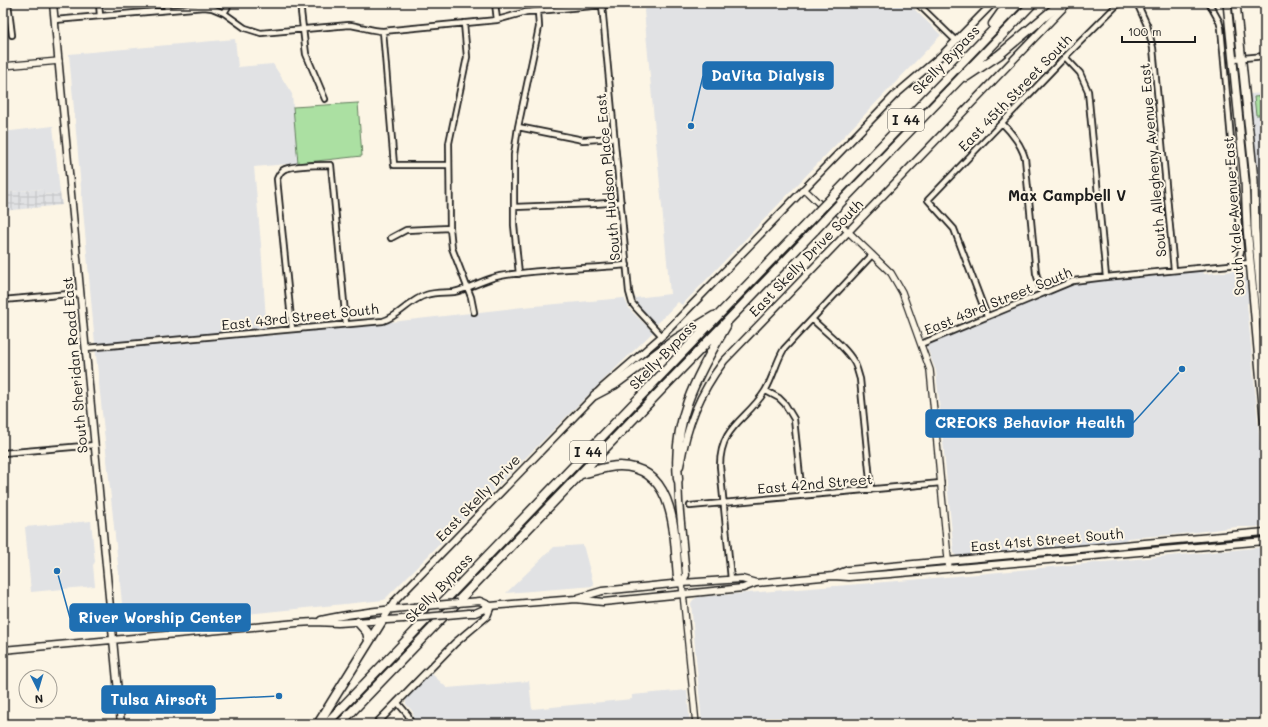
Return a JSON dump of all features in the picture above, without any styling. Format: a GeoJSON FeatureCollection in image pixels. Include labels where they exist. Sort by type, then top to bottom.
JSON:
{"type":"FeatureCollection","features":[{"type":"Feature","properties":{"kind":"highway"},"geometry":{"type":"LineString","coordinates":[[975,49],[1008,3]]}},
{"type":"Feature","properties":{"kind":"highway","name":"Skelly Bypass"},"geometry":{"type":"LineString","coordinates":[[326,724],[1019,3]]}},
{"type":"Feature","properties":{"kind":"highway","name":"Skelly Bypass"},"geometry":{"type":"LineString","coordinates":[[340,724],[1033,3]]}},
{"type":"Feature","properties":{"kind":"highway"},"geometry":{"type":"LineString","coordinates":[[954,85],[1000,55],[1062,3]]}},
{"type":"Feature","properties":{"kind":"highway"},"geometry":{"type":"LineString","coordinates":[[595,395],[614,385],[676,339],[723,311]]}},
{"type":"Feature","properties":{"kind":"highway"},"geometry":{"type":"LineString","coordinates":[[678,479],[678,443],[684,411],[696,380],[732,315]]}},
{"type":"Feature","properties":{"kind":"highway"},"geometry":{"type":"LineString","coordinates":[[580,474],[613,467],[628,467],[643,472],[656,482],[666,496],[671,511],[678,577],[682,583]]}},
{"type":"Feature","properties":{"kind":"highway"},"geometry":{"type":"LineString","coordinates":[[318,724],[382,621]]}},
{"type":"Feature","properties":{"kind":"highway"},"geometry":{"type":"LineString","coordinates":[[358,622],[367,632],[369,641]]}},
{"type":"Feature","properties":{"kind":"main road","name":"South Sheridan Road East"},"geometry":{"type":"LineString","coordinates":[[53,3],[121,724]]}},
{"type":"Feature","properties":{"kind":"main road"},"geometry":{"type":"LineString","coordinates":[[595,395],[662,336],[894,96],[939,58],[993,3]]}},
{"type":"Feature","properties":{"kind":"main road","name":"East Skelly Drive South"},"geometry":{"type":"LineString","coordinates":[[682,583],[686,575],[678,479],[683,447],[692,416],[712,377],[732,352],[1068,3]]}},
{"type":"Feature","properties":{"kind":"main road","name":"South Yale Avenue East"},"geometry":{"type":"LineString","coordinates":[[1227,3],[1240,121],[1250,263],[1265,428]]}},
{"type":"Feature","properties":{"kind":"main road","name":"South Yale Avenue East"},"geometry":{"type":"LineString","coordinates":[[1236,3],[1254,180],[1255,229],[1265,341]]}},
{"type":"Feature","properties":{"kind":"main road"},"geometry":{"type":"LineString","coordinates":[[1240,121],[1248,120]]}},
{"type":"Feature","properties":{"kind":"main road"},"geometry":{"type":"LineString","coordinates":[[1250,263],[1258,263]]}},
{"type":"Feature","properties":{"kind":"main road","name":"East Skelly Drive"},"geometry":{"type":"LineString","coordinates":[[382,621],[396,602],[595,395]]}},
{"type":"Feature","properties":{"kind":"main road","name":"East 41st Street South"},"geometry":{"type":"LineString","coordinates":[[833,576],[848,570],[1265,532]]}},
{"type":"Feature","properties":{"kind":"main road","name":"East 41st Street South"},"geometry":{"type":"LineString","coordinates":[[3,650],[314,622],[338,623],[382,621],[475,613],[491,606],[576,599],[603,602],[743,588],[756,583],[833,576],[849,577],[949,569],[1265,541]]}},
{"type":"Feature","properties":{"kind":"main road"},"geometry":{"type":"LineString","coordinates":[[1139,552],[1142,543]]}},
{"type":"Feature","properties":{"kind":"main road"},"geometry":{"type":"LineString","coordinates":[[1134,544],[1139,552]]}},
{"type":"Feature","properties":{"kind":"main road"},"geometry":{"type":"LineString","coordinates":[[1029,553],[1030,562]]}},
{"type":"Feature","properties":{"kind":"main road","name":"East 41st Street South"},"geometry":{"type":"LineString","coordinates":[[576,599],[602,591],[682,583],[731,579],[742,579],[756,583]]}},
{"type":"Feature","properties":{"kind":"main road","name":"East 41st Street South"},"geometry":{"type":"LineString","coordinates":[[314,622],[338,616],[391,609],[480,601],[491,606]]}},
{"type":"Feature","properties":{"kind":"main road"},"geometry":{"type":"LineString","coordinates":[[376,724],[455,642],[487,616],[491,606]]}},
{"type":"Feature","properties":{"kind":"street"},"geometry":{"type":"LineString","coordinates":[[8,3],[12,35]]}},
{"type":"Feature","properties":{"kind":"street"},"geometry":{"type":"LineString","coordinates":[[99,3],[100,16]]}},
{"type":"Feature","properties":{"kind":"street"},"geometry":{"type":"LineString","coordinates":[[166,3],[167,10]]}},
{"type":"Feature","properties":{"kind":"street"},"geometry":{"type":"LineString","coordinates":[[224,13],[230,3]]}},
{"type":"Feature","properties":{"kind":"street"},"geometry":{"type":"LineString","coordinates":[[300,3],[306,54],[325,99]]}},
{"type":"Feature","properties":{"kind":"street"},"geometry":{"type":"LineString","coordinates":[[495,3],[497,20]]}},
{"type":"Feature","properties":{"kind":"street"},"geometry":{"type":"LineString","coordinates":[[55,20],[204,7],[212,8],[224,13],[240,25],[253,31],[268,33],[349,25],[361,26],[373,30],[383,30],[497,20],[517,14],[538,11],[626,3]]}},
{"type":"Feature","properties":{"kind":"street","name":"East 45th Street South"},"geometry":{"type":"LineString","coordinates":[[987,316],[954,229],[928,200],[1065,57],[1114,7],[1120,3]]}},
{"type":"Feature","properties":{"kind":"street","name":"South Allegheny Avenue East"},"geometry":{"type":"LineString","coordinates":[[1136,3],[1147,25],[1154,48],[1174,270]]}},
{"type":"Feature","properties":{"kind":"street","name":"South Yale Avenue East"},"geometry":{"type":"LineString","coordinates":[[1209,3],[1219,21],[1221,28],[1241,251],[1239,258],[1240,264]]}},
{"type":"Feature","properties":{"kind":"street"},"geometry":{"type":"LineString","coordinates":[[921,4],[956,41]]}},
{"type":"Feature","properties":{"kind":"street","name":"South Hudson Place East"},"geometry":{"type":"LineString","coordinates":[[602,5],[629,292],[632,303],[662,336]]}},
{"type":"Feature","properties":{"kind":"street"},"geometry":{"type":"LineString","coordinates":[[519,274],[514,225],[514,155],[518,127],[537,37],[538,11]]}},
{"type":"Feature","properties":{"kind":"street"},"geometry":{"type":"LineString","coordinates":[[464,23],[466,57],[449,143],[450,228],[452,248],[471,297],[474,312]]}},
{"type":"Feature","properties":{"kind":"street"},"geometry":{"type":"LineString","coordinates":[[383,30],[394,165],[449,165]]}},
{"type":"Feature","properties":{"kind":"street"},"geometry":{"type":"LineString","coordinates":[[1233,59],[1265,56]]}},
{"type":"Feature","properties":{"kind":"street"},"geometry":{"type":"LineString","coordinates":[[1065,57],[1083,78],[1089,98],[1106,277]]}},
{"type":"Feature","properties":{"kind":"street"},"geometry":{"type":"LineString","coordinates":[[3,66],[59,61]]}},
{"type":"Feature","properties":{"kind":"street"},"geometry":{"type":"LineString","coordinates":[[1002,123],[1020,145],[1025,158],[1036,273],[1042,293]]}},
{"type":"Feature","properties":{"kind":"street"},"geometry":{"type":"LineString","coordinates":[[518,127],[583,140],[614,138]]}},
{"type":"Feature","properties":{"kind":"street"},"geometry":{"type":"LineString","coordinates":[[292,330],[277,179],[284,169],[331,165],[346,324]]}},
{"type":"Feature","properties":{"kind":"street"},"geometry":{"type":"LineString","coordinates":[[804,189],[891,273],[898,284],[927,358],[931,377],[949,569]]}},
{"type":"Feature","properties":{"kind":"street"},"geometry":{"type":"LineString","coordinates":[[514,207],[620,202]]}},
{"type":"Feature","properties":{"kind":"street"},"geometry":{"type":"LineString","coordinates":[[390,238],[406,230],[450,228]]}},
{"type":"Feature","properties":{"kind":"street"},"geometry":{"type":"LineString","coordinates":[[731,579],[720,466],[723,445],[731,429],[766,391],[784,349],[872,255]]}},
{"type":"Feature","properties":{"kind":"street","name":"East 43rd Street South"},"geometry":{"type":"LineString","coordinates":[[921,344],[1073,281],[1250,263]]}},
{"type":"Feature","properties":{"kind":"street","name":"East 43rd Street South"},"geometry":{"type":"LineString","coordinates":[[86,348],[292,330],[388,319],[399,313],[420,297],[453,292],[494,277],[627,265]]}},
{"type":"Feature","properties":{"kind":"street"},"geometry":{"type":"LineString","coordinates":[[3,300],[80,293]]}},
{"type":"Feature","properties":{"kind":"street"},"geometry":{"type":"LineString","coordinates":[[812,319],[848,355],[854,362],[858,371],[871,490]]}},
{"type":"Feature","properties":{"kind":"street"},"geometry":{"type":"LineString","coordinates":[[766,391],[779,398],[785,404],[794,419],[802,496]]}},
{"type":"Feature","properties":{"kind":"street"},"geometry":{"type":"LineString","coordinates":[[3,453],[95,445]]}},
{"type":"Feature","properties":{"kind":"street","name":"East 42nd Street"},"geometry":{"type":"LineString","coordinates":[[690,506],[941,483]]}},
{"type":"Feature","properties":{"kind":"street"},"geometry":{"type":"LineString","coordinates":[[682,583],[696,724]]}},
{"type":"Feature","properties":{"kind":"street"},"geometry":{"type":"LineString","coordinates":[[397,702],[408,715],[411,724]]}},
{"type":"Feature","properties":{"kind":"shaded area"},"geometry":{"type":"Polygon","coordinates":[[[703,3],[800,3],[809,7],[817,3],[908,3],[941,35],[682,305],[678,302],[657,324],[638,306],[635,298],[670,294],[644,11],[646,8],[703,3]]]}},
{"type":"Feature","properties":{"kind":"shaded area"},"geometry":{"type":"Polygon","coordinates":[[[235,39],[238,67],[273,64],[292,94],[298,163],[254,167],[267,336],[523,307],[624,298],[630,310],[653,332],[590,393],[384,600],[129,626],[124,622],[96,355],[69,54],[235,39]]]}},
{"type":"Feature","properties":{"kind":"shaded area"},"geometry":{"type":"Polygon","coordinates":[[[1265,93],[1265,272],[1259,221],[1258,179],[1250,94],[1265,93]]]}},
{"type":"Feature","properties":{"kind":"shaded area"},"geometry":{"type":"Polygon","coordinates":[[[53,126],[60,193],[43,195],[42,189],[8,192],[3,132],[53,126]]]}},
{"type":"Feature","properties":{"kind":"shaded area"},"geometry":{"type":"Polygon","coordinates":[[[3,142],[8,192],[43,189],[44,195],[60,193],[62,205],[3,211],[3,142]]]}},
{"type":"Feature","properties":{"kind":"shaded area"},"geometry":{"type":"Polygon","coordinates":[[[1244,270],[1249,303],[1247,303],[1265,498],[1265,525],[1260,527],[1236,527],[1181,534],[1128,538],[1122,542],[956,556],[954,553],[936,371],[926,345],[1067,287],[1085,282],[1203,271],[1204,274],[1244,270]]]}},
{"type":"Feature","properties":{"kind":"shaded area"},"geometry":{"type":"Polygon","coordinates":[[[91,521],[95,562],[93,565],[95,586],[31,592],[25,527],[91,521]]]}},
{"type":"Feature","properties":{"kind":"shaded area"},"geometry":{"type":"Polygon","coordinates":[[[583,545],[594,586],[506,593],[554,547],[583,545]]]}},
{"type":"Feature","properties":{"kind":"shaded area"},"geometry":{"type":"Polygon","coordinates":[[[1265,547],[1265,724],[702,724],[691,603],[698,597],[935,578],[1265,547]]]}},
{"type":"Feature","properties":{"kind":"shaded area"},"geometry":{"type":"Polygon","coordinates":[[[431,673],[447,688],[529,681],[532,709],[632,699],[632,695],[687,690],[690,724],[414,724],[413,712],[406,704],[406,699],[431,673]]]}},
{"type":"Feature","properties":{"kind":"green space"},"geometry":{"type":"Polygon","coordinates":[[[1265,96],[1265,115],[1256,115],[1254,97],[1265,96]]]}},
{"type":"Feature","properties":{"kind":"green space"},"geometry":{"type":"Polygon","coordinates":[[[358,103],[362,156],[298,163],[293,107],[358,103]]]}},
{"type":"Feature","properties":{"kind":"place","name":"DaVita Dialysis"},"geometry":{"type":"Point","coordinates":[691,126]}},
{"type":"Feature","properties":{"kind":"place","name":"CREOKS Behavior Health"},"geometry":{"type":"Point","coordinates":[1182,369]}},
{"type":"Feature","properties":{"kind":"place","name":"River Worship Center"},"geometry":{"type":"Point","coordinates":[57,571]}},
{"type":"Feature","properties":{"kind":"place","name":"Tulsa Airsoft"},"geometry":{"type":"Point","coordinates":[279,696]}},
{"type":"Feature","properties":{"kind":"district","name":"Max Campbell V"},"geometry":{"type":"Point","coordinates":[1067,196]}}]}
